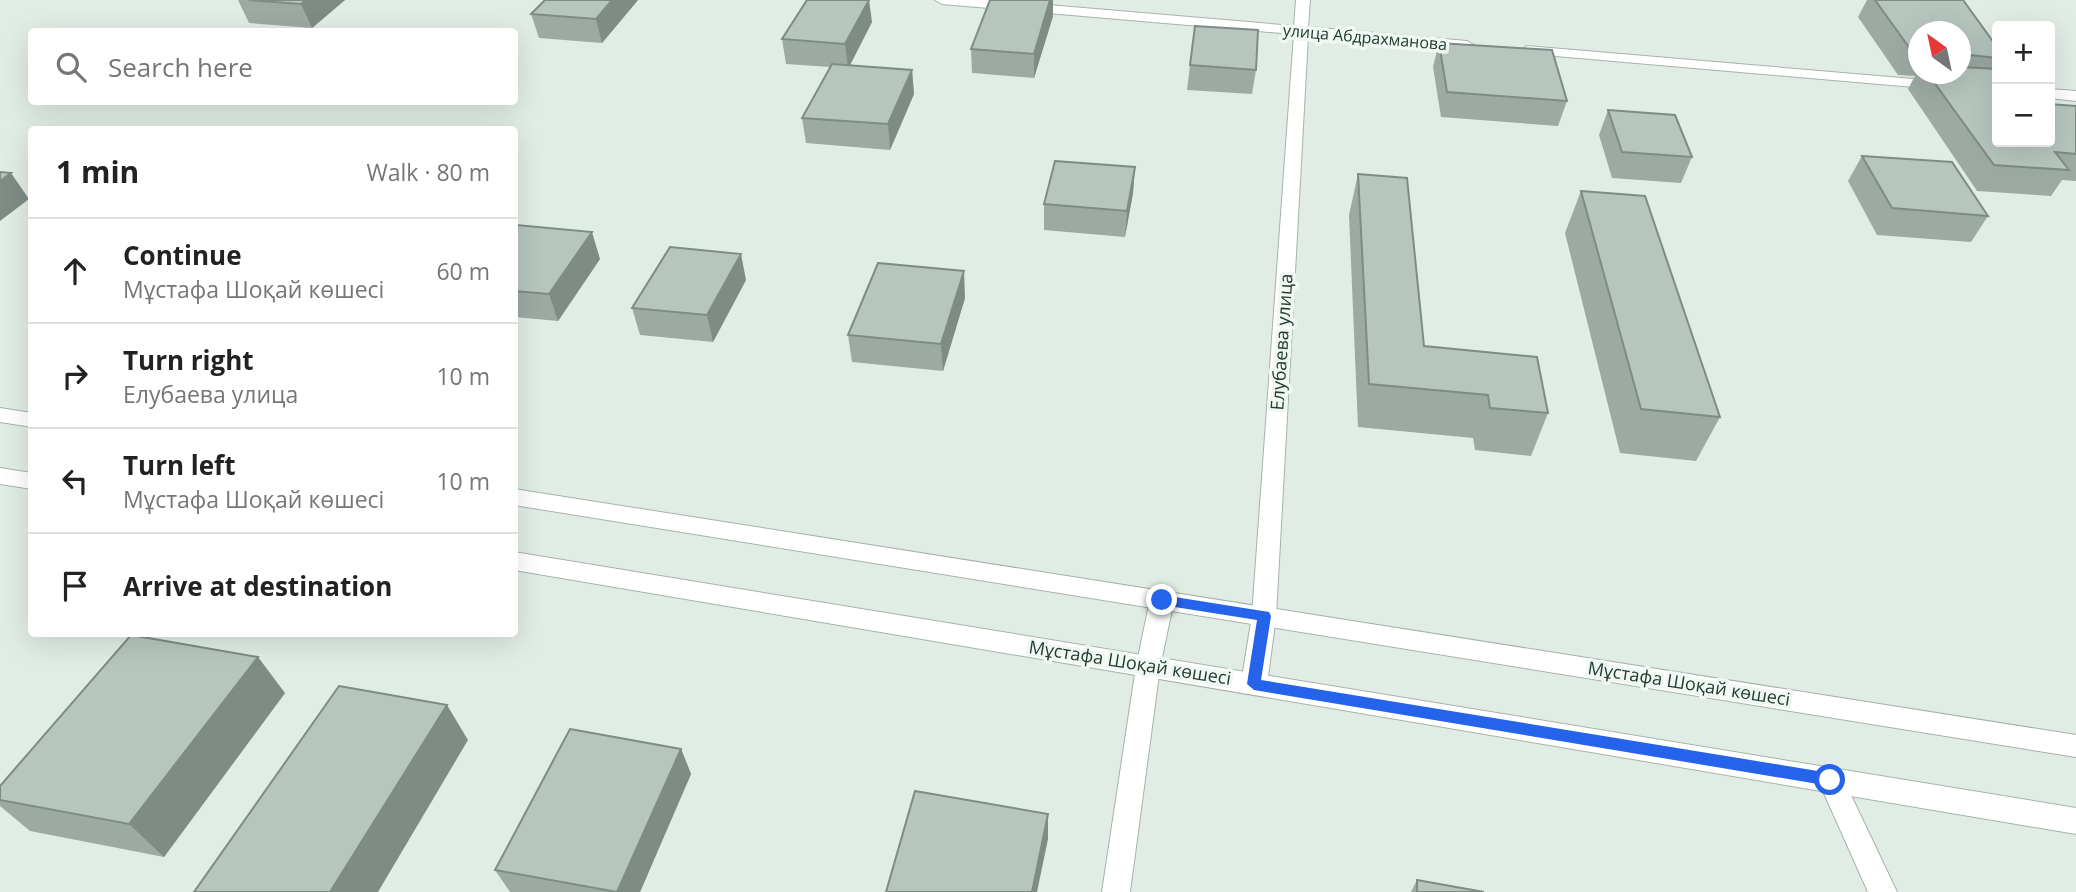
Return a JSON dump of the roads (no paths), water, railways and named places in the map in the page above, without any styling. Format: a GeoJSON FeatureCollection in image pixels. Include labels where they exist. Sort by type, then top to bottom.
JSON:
{"type":"FeatureCollection","features":[{"type":"Feature","properties":{"kind":"street","name":"улица Абдрахманова"},"geometry":{"type":"LineString","coordinates":[[942,0],[1483,47]]}},
{"type":"Feature","properties":{"kind":"street","name":"Елубаева улица"},"geometry":{"type":"LineString","coordinates":[[1254,684],[1264,616],[1303,0]]}},
{"type":"Feature","properties":{"kind":"street"},"geometry":{"type":"LineString","coordinates":[[1510,49],[1955,86]]}},
{"type":"Feature","properties":{"kind":"street"},"geometry":{"type":"LineString","coordinates":[[2055,94],[2076,96]]}},
{"type":"Feature","properties":{"kind":"street"},"geometry":{"type":"LineString","coordinates":[[0,415],[28,420]]}},
{"type":"Feature","properties":{"kind":"street"},"geometry":{"type":"LineString","coordinates":[[0,475],[28,480]]}},
{"type":"Feature","properties":{"kind":"street","name":"Мұстафа Шоқай көшесі"},"geometry":{"type":"LineString","coordinates":[[518,498],[2076,746]]}},
{"type":"Feature","properties":{"kind":"street","name":"Мұстафа Шоқай көшесі"},"geometry":{"type":"LineString","coordinates":[[518,562],[2076,821]]}},
{"type":"Feature","properties":{"kind":"street"},"geometry":{"type":"LineString","coordinates":[[1116,892],[1149,667],[1162,600]]}},
{"type":"Feature","properties":{"kind":"street"},"geometry":{"type":"LineString","coordinates":[[1830,780],[1883,892]]}}]}
